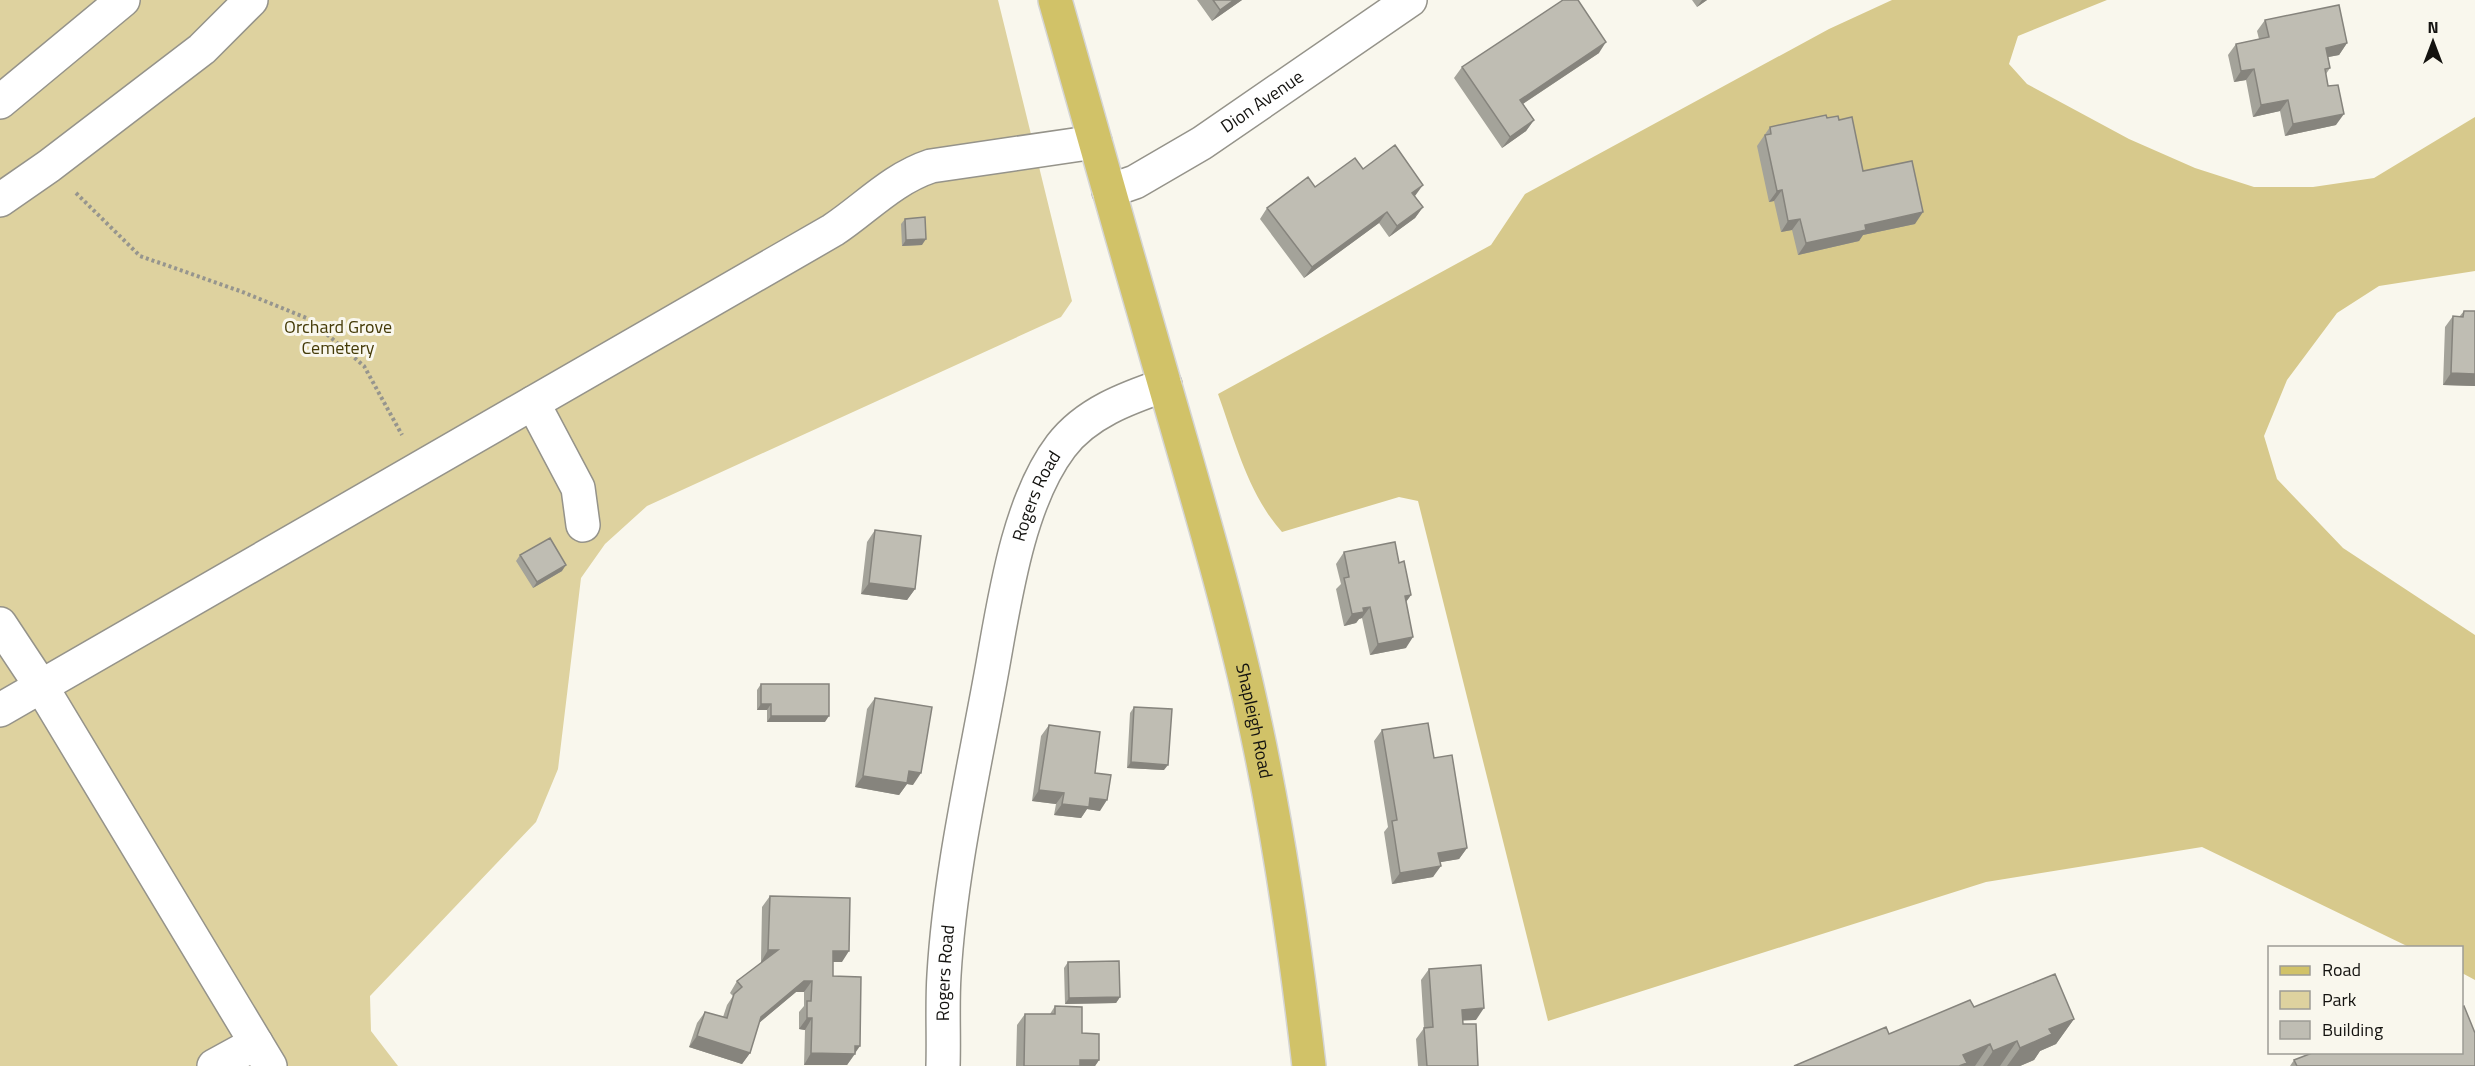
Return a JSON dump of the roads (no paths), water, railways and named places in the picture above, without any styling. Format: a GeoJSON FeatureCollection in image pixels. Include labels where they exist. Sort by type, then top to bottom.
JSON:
{"type":"FeatureCollection","features":[{"type":"Feature","properties":{"kind":"main road"},"geometry":{"type":"LineString","coordinates":[[1054,0],[1165,385]]}},
{"type":"Feature","properties":{"kind":"main road","name":"Shapleigh Road"},"geometry":{"type":"LineString","coordinates":[[1165,385],[1217,565],[1257,729],[1295,946],[1309,1066]]}},
{"type":"Feature","properties":{"kind":"street"},"geometry":{"type":"LineString","coordinates":[[0,102],[123,0]]}},
{"type":"Feature","properties":{"kind":"street"},"geometry":{"type":"LineString","coordinates":[[0,200],[49,166],[202,49],[251,0]]}},
{"type":"Feature","properties":{"kind":"street","name":"Dion Avenue"},"geometry":{"type":"LineString","coordinates":[[1109,191],[1135,182],[1202,143],[1410,0]]}},
{"type":"Feature","properties":{"kind":"street"},"geometry":{"type":"LineString","coordinates":[[0,710],[833,230],[862,211],[887,187],[912,172],[931,166],[1095,142]]}},
{"type":"Feature","properties":{"kind":"street","name":"Rogers Road"},"geometry":{"type":"LineString","coordinates":[[943,1066],[944,976],[952,897],[1005,601],[1028,508],[1038,483],[1063,443],[1094,416],[1113,405],[1165,385]]}},
{"type":"Feature","properties":{"kind":"street"},"geometry":{"type":"LineString","coordinates":[[533,403],[578,488],[584,525]]}},
{"type":"Feature","properties":{"kind":"street"},"geometry":{"type":"LineString","coordinates":[[0,624],[41,686],[263,1055],[214,1066]]}},
{"type":"Feature","properties":{"kind":"park label","name":"Orchard Grove Cemetery"},"geometry":{"type":"Point","coordinates":[338,337]}}]}
